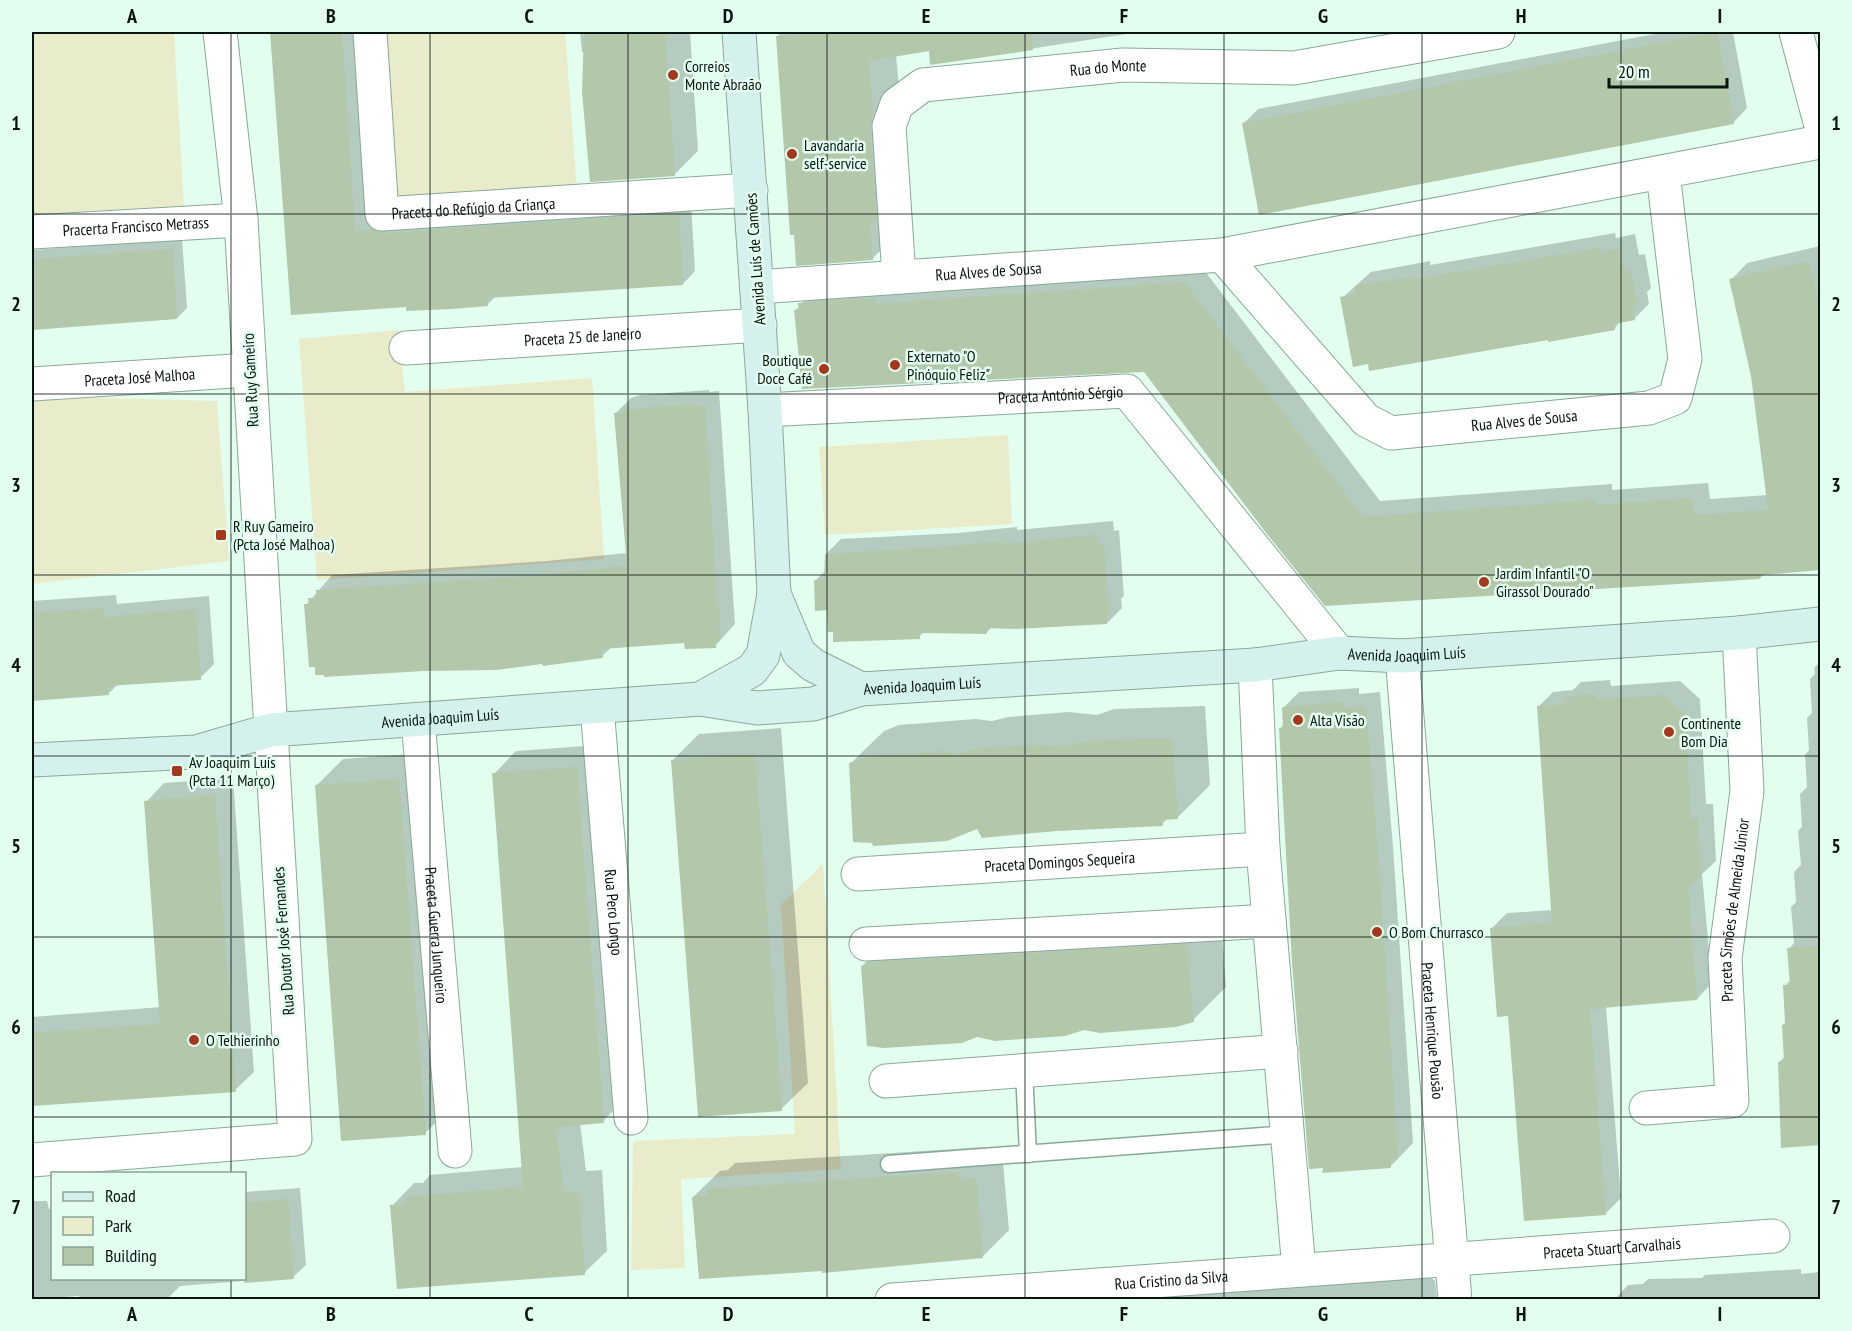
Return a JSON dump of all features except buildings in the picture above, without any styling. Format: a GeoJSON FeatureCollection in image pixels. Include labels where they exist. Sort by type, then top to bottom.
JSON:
{"type":"FeatureCollection","features":[{"type":"Feature","properties":{"kind":"street","name":"Rua Ruy Gameiro"},"geometry":{"type":"LineString","coordinates":[[220,32],[241,220],[265,660],[272,730]]}},
{"type":"Feature","properties":{"kind":"street","name":"Praceta do Refúgio da Criança"},"geometry":{"type":"LineString","coordinates":[[370,32],[381,214],[751,190]]}},
{"type":"Feature","properties":{"kind":"street","name":"Avenida Luís de Camões"},"geometry":{"type":"LineString","coordinates":[[700,699],[752,670],[763,656],[774,594],[760,325],[739,32]]}},
{"type":"Feature","properties":{"kind":"street"},"geometry":{"type":"LineString","coordinates":[[1796,32],[1821,122]]}},
{"type":"Feature","properties":{"kind":"street","name":"Rua do Monte"},"geometry":{"type":"LineString","coordinates":[[899,277],[889,126],[897,104],[923,84],[1123,65],[1294,68],[1482,33]]}},
{"type":"Feature","properties":{"kind":"street","name":"Rua Alves de Sousa"},"geometry":{"type":"LineString","coordinates":[[757,287],[1222,255],[1821,142]]}},
{"type":"Feature","properties":{"kind":"street","name":"Rua Alves de Sousa"},"geometry":{"type":"LineString","coordinates":[[1222,255],[1366,420],[1391,433],[1649,408],[1676,398],[1685,359],[1663,173]]}},
{"type":"Feature","properties":{"kind":"street","name":"Pracerta Francisco Metrass"},"geometry":{"type":"LineString","coordinates":[[32,232],[241,220]]}},
{"type":"Feature","properties":{"kind":"street","name":"Praceta 25 de Janeiro"},"geometry":{"type":"LineString","coordinates":[[406,348],[760,325]]}},
{"type":"Feature","properties":{"kind":"street","name":"Praceta José Malhoa"},"geometry":{"type":"LineString","coordinates":[[32,384],[249,370]]}},
{"type":"Feature","properties":{"kind":"street","name":"Praceta António Sérgio"},"geometry":{"type":"LineString","coordinates":[[765,411],[1127,391],[1338,653]]}},
{"type":"Feature","properties":{"kind":"street","name":"Avenida Luís de Camões"},"geometry":{"type":"LineString","coordinates":[[774,594],[800,653],[813,665],[861,689]]}},
{"type":"Feature","properties":{"kind":"street","name":"Avenida Joaquim Luís"},"geometry":{"type":"LineString","coordinates":[[32,760],[196,753],[272,730],[700,699],[757,708],[813,704],[861,689],[1255,665],[1338,653],[1402,656],[1739,633],[1821,624]]}},
{"type":"Feature","properties":{"kind":"street","name":"Praceta Simões de Almeida Júnior"},"geometry":{"type":"LineString","coordinates":[[1646,1108],[1732,1101],[1725,958],[1747,791],[1739,633]]}},
{"type":"Feature","properties":{"kind":"street","name":"Praceta Henrique Pousão"},"geometry":{"type":"LineString","coordinates":[[1402,656],[1455,1299]]}},
{"type":"Feature","properties":{"kind":"street"},"geometry":{"type":"LineString","coordinates":[[1255,665],[1263,849],[1299,1270]]}},
{"type":"Feature","properties":{"kind":"street","name":"Rua Pero Longo"},"geometry":{"type":"LineString","coordinates":[[597,707],[631,1118]]}},
{"type":"Feature","properties":{"kind":"street","name":"Praceta Guerra Junqueiro"},"geometry":{"type":"LineString","coordinates":[[418,720],[455,1151]]}},
{"type":"Feature","properties":{"kind":"street","name":"Rua Doutor José Fernandes"},"geometry":{"type":"LineString","coordinates":[[32,1160],[295,1139],[272,779],[272,730]]}},
{"type":"Feature","properties":{"kind":"street","name":"Praceta Domingos Sequeira"},"geometry":{"type":"LineString","coordinates":[[858,874],[1263,849]]}},
{"type":"Feature","properties":{"kind":"street"},"geometry":{"type":"LineString","coordinates":[[866,944],[1269,921]]}},
{"type":"Feature","properties":{"kind":"street"},"geometry":{"type":"LineString","coordinates":[[886,1081],[1281,1051]]}},
{"type":"Feature","properties":{"kind":"street","name":"Praceta Stuart Carvalhais"},"geometry":{"type":"LineString","coordinates":[[1451,1259],[1773,1236]]}},
{"type":"Feature","properties":{"kind":"street","name":"Rua Cristino da Silva"},"geometry":{"type":"LineString","coordinates":[[892,1299],[1451,1259]]}},
{"type":"Feature","properties":{"kind":"lane"},"geometry":{"type":"LineString","coordinates":[[1024,1071],[1028,1154]]}},
{"type":"Feature","properties":{"kind":"lane"},"geometry":{"type":"LineString","coordinates":[[889,1164],[1287,1134]]}},
{"type":"Feature","properties":{"kind":"green space"},"geometry":{"type":"Polygon","coordinates":[[[174,32],[184,206],[32,214],[32,34],[174,32]]]}},
{"type":"Feature","properties":{"kind":"green space"},"geometry":{"type":"Polygon","coordinates":[[[383,32],[565,32],[577,190],[395,203],[383,32]]]}},
{"type":"Feature","properties":{"kind":"green space"},"geometry":{"type":"Polygon","coordinates":[[[398,330],[405,392],[592,378],[604,559],[317,580],[299,339],[398,330]]]}},
{"type":"Feature","properties":{"kind":"green space"},"geometry":{"type":"Polygon","coordinates":[[[32,396],[217,401],[229,561],[32,584],[32,396]]]}},
{"type":"Feature","properties":{"kind":"green space"},"geometry":{"type":"Polygon","coordinates":[[[1008,435],[1012,524],[825,535],[819,447],[1008,435]]]}},
{"type":"Feature","properties":{"kind":"green space"},"geometry":{"type":"Polygon","coordinates":[[[823,864],[841,1169],[681,1179],[685,1268],[631,1270],[633,1141],[795,1134],[781,904],[823,864]]]}},
{"type":"Feature","properties":{"kind":"place","name":"Correios Monte Abraão"},"geometry":{"type":"Point","coordinates":[673,75]}},
{"type":"Feature","properties":{"kind":"place","name":"Lavandaria self-service"},"geometry":{"type":"Point","coordinates":[792,154]}},
{"type":"Feature","properties":{"kind":"place","name":"Externato \"O Pinóquio Feliz\""},"geometry":{"type":"Point","coordinates":[895,365]}},
{"type":"Feature","properties":{"kind":"place","name":"Boutique Doce Café"},"geometry":{"type":"Point","coordinates":[824,369]}},
{"type":"Feature","properties":{"kind":"place","name":"R Ruy Gameiro (Pcta José Malhoa)"},"geometry":{"type":"Point","coordinates":[221,535]}},
{"type":"Feature","properties":{"kind":"place","name":"Jardim Infantil \"O Girassol Dourado\""},"geometry":{"type":"Point","coordinates":[1484,582]}},
{"type":"Feature","properties":{"kind":"place","name":"Alta Visão"},"geometry":{"type":"Point","coordinates":[1298,720]}},
{"type":"Feature","properties":{"kind":"place","name":"Continente Bom Dia"},"geometry":{"type":"Point","coordinates":[1669,732]}},
{"type":"Feature","properties":{"kind":"place","name":"Av Joaquim Luís (Pcta 11 Março)"},"geometry":{"type":"Point","coordinates":[177,771]}},
{"type":"Feature","properties":{"kind":"place","name":"O Bom Churrasco"},"geometry":{"type":"Point","coordinates":[1377,932]}},
{"type":"Feature","properties":{"kind":"place","name":"O Telhierinho"},"geometry":{"type":"Point","coordinates":[194,1040]}}]}
